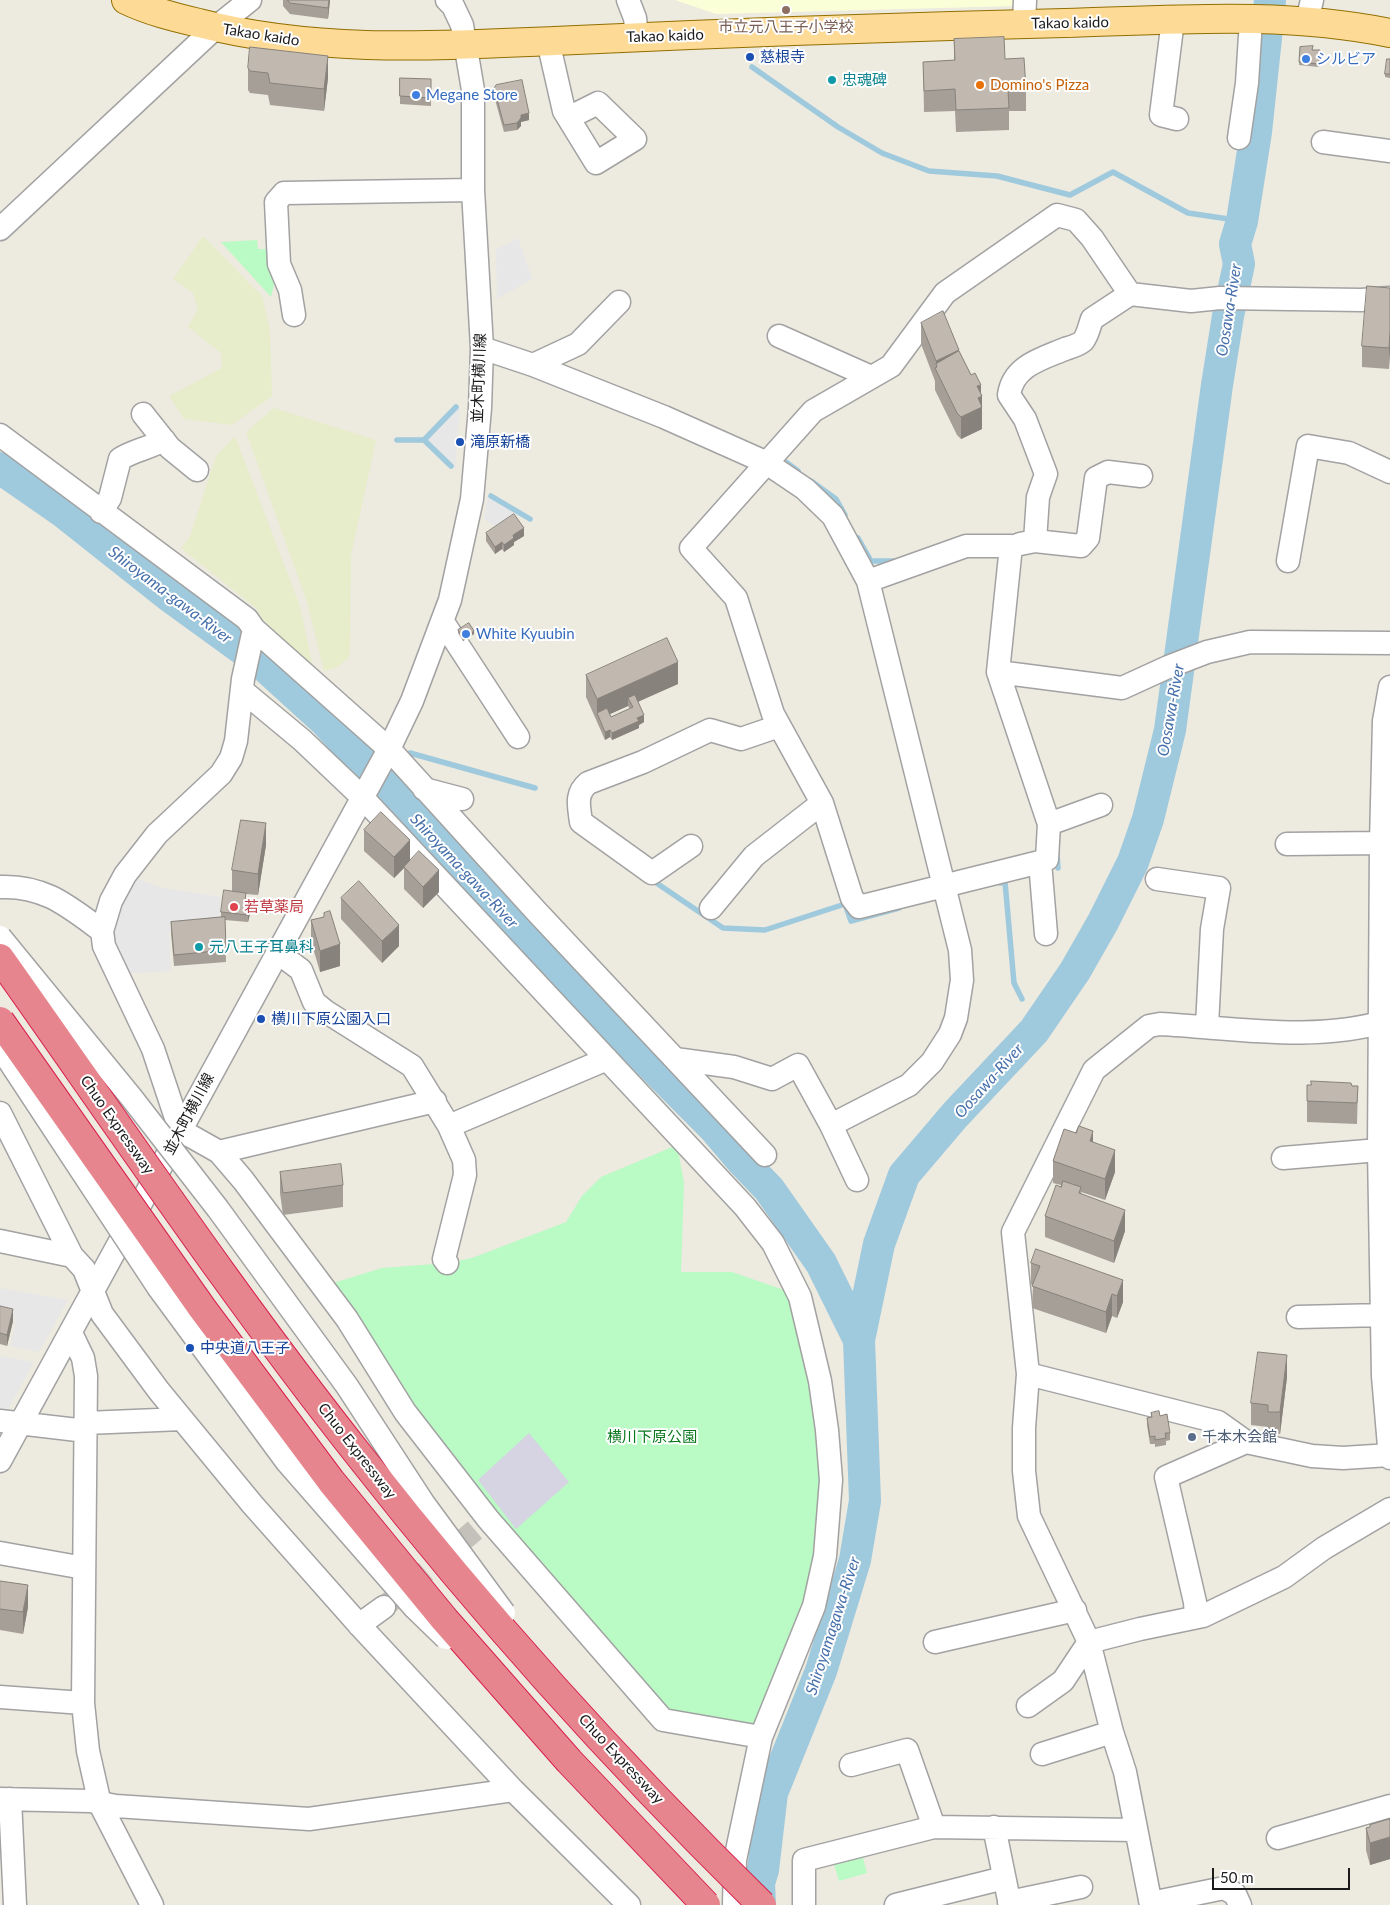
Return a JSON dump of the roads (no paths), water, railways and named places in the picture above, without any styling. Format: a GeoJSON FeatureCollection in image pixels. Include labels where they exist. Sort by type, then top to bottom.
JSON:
{"type":"FeatureCollection","features":[{"type":"Feature","properties":{"kind":"highway","name":"Chuo Expressway"},"geometry":{"type":"LineString","coordinates":[[0,958],[233,1289],[362,1459],[476,1597],[574,1709],[710,1854],[762,1905]]}},
{"type":"Feature","properties":{"kind":"highway"},"geometry":{"type":"LineString","coordinates":[[0,1021],[202,1308],[331,1481],[445,1620],[569,1761],[706,1905]]}},
{"type":"Feature","properties":{"kind":"main road","name":"Takao kaido"},"geometry":{"type":"LineString","coordinates":[[126,0],[147,10],[215,28],[280,40],[327,45],[466,45],[637,37],[1025,12],[1173,20],[1255,20],[1303,14],[1390,32]]}},
{"type":"Feature","properties":{"kind":"street"},"geometry":{"type":"LineString","coordinates":[[0,228],[215,28],[250,0]]}},
{"type":"Feature","properties":{"kind":"street","name":"並木町横川線"},"geometry":{"type":"LineString","coordinates":[[0,1461],[10,1423],[71,1333],[387,753],[412,700],[443,622],[472,499],[482,348],[473,190],[473,90],[462,25],[453,6],[447,0]]}},
{"type":"Feature","properties":{"kind":"street"},"geometry":{"type":"LineString","coordinates":[[628,0],[635,18],[637,37]]}},
{"type":"Feature","properties":{"kind":"street"},"geometry":{"type":"LineString","coordinates":[[1173,20],[1161,115],[1177,119]]}},
{"type":"Feature","properties":{"kind":"street"},"geometry":{"type":"LineString","coordinates":[[1239,138],[1255,20]]}},
{"type":"Feature","properties":{"kind":"street"},"geometry":{"type":"LineString","coordinates":[[548,41],[564,111],[570,117]]}},
{"type":"Feature","properties":{"kind":"street"},"geometry":{"type":"LineString","coordinates":[[1323,142],[1390,151]]}},
{"type":"Feature","properties":{"kind":"street"},"geometry":{"type":"LineString","coordinates":[[294,315],[290,290],[279,264],[289,255],[276,202],[284,193],[473,190]]}},
{"type":"Feature","properties":{"kind":"street"},"geometry":{"type":"LineString","coordinates":[[1011,546],[998,672],[1049,824],[1047,859],[859,907],[852,898],[822,803],[778,726],[736,598],[691,548],[765,462],[813,411],[891,366],[945,292],[1057,215],[1076,220],[1092,238],[1130,294]]}},
{"type":"Feature","properties":{"kind":"street"},"geometry":{"type":"LineString","coordinates":[[1035,541],[1038,497],[1046,474],[1024,419],[1008,395],[1010,382],[1017,373],[1039,361],[1082,343],[1087,335],[1092,319],[1130,294],[1191,301],[1220,298],[1390,298]]}},
{"type":"Feature","properties":{"kind":"street"},"geometry":{"type":"LineString","coordinates":[[533,365],[578,344],[619,302]]}},
{"type":"Feature","properties":{"kind":"street"},"geometry":{"type":"LineString","coordinates":[[779,336],[871,377]]}},
{"type":"Feature","properties":{"kind":"street"},"geometry":{"type":"LineString","coordinates":[[482,348],[533,365],[664,417],[765,462],[806,489],[833,516],[868,581],[946,886],[960,950],[962,980],[960,1001],[950,1034],[932,1062],[909,1085],[831,1125]]}},
{"type":"Feature","properties":{"kind":"street"},"geometry":{"type":"LineString","coordinates":[[143,414],[164,440],[196,470]]}},
{"type":"Feature","properties":{"kind":"street"},"geometry":{"type":"LineString","coordinates":[[0,436],[247,619],[253,634],[387,753],[424,789],[765,1155]]}},
{"type":"Feature","properties":{"kind":"street"},"geometry":{"type":"LineString","coordinates":[[102,512],[110,498],[120,460],[130,452],[151,447],[164,440]]}},
{"type":"Feature","properties":{"kind":"street"},"geometry":{"type":"LineString","coordinates":[[1288,561],[1308,446],[1349,453],[1390,472]]}},
{"type":"Feature","properties":{"kind":"street"},"geometry":{"type":"LineString","coordinates":[[868,581],[966,546],[1011,546],[1035,541],[1081,546],[1088,538],[1096,478],[1108,472],[1141,476]]}},
{"type":"Feature","properties":{"kind":"street"},"geometry":{"type":"LineString","coordinates":[[443,622],[518,737]]}},
{"type":"Feature","properties":{"kind":"street"},"geometry":{"type":"LineString","coordinates":[[253,634],[243,685],[236,741],[231,758],[221,774],[157,834],[125,875],[111,901],[102,931],[104,946],[153,1049],[180,1130],[219,1152],[283,1232],[347,1320],[482,1525],[663,1720],[762,1737]]}},
{"type":"Feature","properties":{"kind":"street"},"geometry":{"type":"LineString","coordinates":[[998,672],[1122,688],[1207,652],[1250,642],[1390,643]]}},
{"type":"Feature","properties":{"kind":"street"},"geometry":{"type":"LineString","coordinates":[[243,685],[363,795],[760,1224],[786,1266],[800,1297],[809,1328],[820,1381],[829,1454],[830,1517],[825,1556],[814,1606],[762,1737],[735,1860],[734,1905]]}},
{"type":"Feature","properties":{"kind":"street"},"geometry":{"type":"LineString","coordinates":[[1028,1374],[1218,1422],[1246,1442],[1312,1456],[1343,1458],[1390,1456],[1383,1315],[1379,1150],[1385,1021],[1386,902],[1381,843],[1384,721],[1390,688]]}},
{"type":"Feature","properties":{"kind":"street"},"geometry":{"type":"LineString","coordinates":[[691,846],[652,873],[581,822],[578,798],[581,789],[588,783],[643,762],[710,730],[742,739],[778,726]]}},
{"type":"Feature","properties":{"kind":"street"},"geometry":{"type":"LineString","coordinates":[[424,789],[462,799]]}},
{"type":"Feature","properties":{"kind":"street"},"geometry":{"type":"LineString","coordinates":[[711,908],[754,856],[822,803]]}},
{"type":"Feature","properties":{"kind":"street"},"geometry":{"type":"LineString","coordinates":[[1049,824],[1101,805]]}},
{"type":"Feature","properties":{"kind":"street"},"geometry":{"type":"LineString","coordinates":[[1287,844],[1381,843]]}},
{"type":"Feature","properties":{"kind":"street"},"geometry":{"type":"LineString","coordinates":[[1040,862],[1046,934]]}},
{"type":"Feature","properties":{"kind":"street"},"geometry":{"type":"LineString","coordinates":[[1157,879],[1219,888],[1212,929],[1207,1026]]}},
{"type":"Feature","properties":{"kind":"street"},"geometry":{"type":"LineString","coordinates":[[0,887],[22,886],[45,893],[102,931]]}},
{"type":"Feature","properties":{"kind":"street"},"geometry":{"type":"LineString","coordinates":[[0,937],[132,1097],[218,1209],[347,1386],[424,1504],[574,1709]]}},
{"type":"Feature","properties":{"kind":"street"},"geometry":{"type":"LineString","coordinates":[[277,952],[300,970],[314,1002],[325,1011],[412,1066],[449,1126],[464,1160],[465,1175],[444,1259],[447,1263]]}},
{"type":"Feature","properties":{"kind":"street"},"geometry":{"type":"LineString","coordinates":[[1240,1905],[1235,1894],[1224,1888],[1151,1904],[1125,1772],[1112,1732],[1089,1642],[1029,1516],[1024,1470],[1024,1428],[1028,1374],[1013,1232],[1094,1070],[1150,1026],[1160,1024],[1294,1032],[1340,1032],[1385,1021]]}},
{"type":"Feature","properties":{"kind":"street"},"geometry":{"type":"LineString","coordinates":[[0,1047],[158,1287],[287,1462],[414,1607],[569,1761]]}},
{"type":"Feature","properties":{"kind":"street"},"geometry":{"type":"LineString","coordinates":[[449,1126],[606,1059]]}},
{"type":"Feature","properties":{"kind":"street"},"geometry":{"type":"LineString","coordinates":[[676,1059],[734,1067],[772,1079],[798,1065],[831,1125],[857,1180]]}},
{"type":"Feature","properties":{"kind":"street"},"geometry":{"type":"LineString","coordinates":[[219,1152],[435,1101]]}},
{"type":"Feature","properties":{"kind":"street"},"geometry":{"type":"LineString","coordinates":[[0,1113],[72,1256],[84,1269],[94,1289],[102,1314],[182,1419],[252,1504],[359,1625],[513,1790],[629,1905]]}},
{"type":"Feature","properties":{"kind":"street"},"geometry":{"type":"LineString","coordinates":[[1283,1158],[1379,1150]]}},
{"type":"Feature","properties":{"kind":"street"},"geometry":{"type":"LineString","coordinates":[[0,1240],[72,1256]]}},
{"type":"Feature","properties":{"kind":"street"},"geometry":{"type":"LineString","coordinates":[[1298,1317],[1383,1315]]}},
{"type":"Feature","properties":{"kind":"street"},"geometry":{"type":"LineString","coordinates":[[71,1333],[83,1358],[86,1376],[83,1703],[88,1751],[100,1804],[152,1905]]}},
{"type":"Feature","properties":{"kind":"street"},"geometry":{"type":"LineString","coordinates":[[10,1423],[86,1427],[182,1419]]}},
{"type":"Feature","properties":{"kind":"street"},"geometry":{"type":"LineString","coordinates":[[1196,1617],[1195,1602],[1166,1478],[1246,1442]]}},
{"type":"Feature","properties":{"kind":"street"},"geometry":{"type":"LineString","coordinates":[[1028,1706],[1063,1681],[1089,1642],[1140,1628],[1203,1616],[1284,1577],[1324,1548],[1390,1509]]}},
{"type":"Feature","properties":{"kind":"street"},"geometry":{"type":"LineString","coordinates":[[0,1553],[84,1568]]}},
{"type":"Feature","properties":{"kind":"street"},"geometry":{"type":"LineString","coordinates":[[359,1625],[384,1606]]}},
{"type":"Feature","properties":{"kind":"street"},"geometry":{"type":"LineString","coordinates":[[935,1642],[1075,1610]]}},
{"type":"Feature","properties":{"kind":"street"},"geometry":{"type":"LineString","coordinates":[[0,1696],[83,1703]]}},
{"type":"Feature","properties":{"kind":"street"},"geometry":{"type":"LineString","coordinates":[[1042,1754],[1112,1732]]}},
{"type":"Feature","properties":{"kind":"street"},"geometry":{"type":"LineString","coordinates":[[851,1765],[907,1750],[934,1827]]}},
{"type":"Feature","properties":{"kind":"street"},"geometry":{"type":"LineString","coordinates":[[15,1905],[5,1799],[90,1801],[100,1804],[309,1819],[513,1790]]}},
{"type":"Feature","properties":{"kind":"street"},"geometry":{"type":"LineString","coordinates":[[1278,1838],[1390,1806]]}},
{"type":"Feature","properties":{"kind":"street"},"geometry":{"type":"LineString","coordinates":[[804,1905],[804,1860],[934,1827],[1135,1830]]}},
{"type":"Feature","properties":{"kind":"street"},"geometry":{"type":"LineString","coordinates":[[994,1827],[1009,1904],[1081,1887]]}},
{"type":"Feature","properties":{"kind":"street"},"geometry":{"type":"LineString","coordinates":[[896,1905],[1004,1878]]}},
{"type":"Feature","properties":{"kind":"waterway","name":"Oosawa-River"},"geometry":{"type":"LineString","coordinates":[[859,1340],[879,1244],[904,1175],[955,1115],[1034,1031],[1075,971],[1103,922],[1133,862],[1148,819],[1170,730],[1217,385],[1228,316],[1239,264],[1235,244],[1242,221],[1256,132],[1270,0]]}},
{"type":"Feature","properties":{"kind":"waterway"},"geometry":{"type":"LineString","coordinates":[[752,67],[838,127],[882,153],[929,171],[997,176],[1070,195],[1113,172],[1188,213],[1242,221]]}},
{"type":"Feature","properties":{"kind":"waterway"},"geometry":{"type":"LineString","coordinates":[[451,466],[424,440],[456,407]]}},
{"type":"Feature","properties":{"kind":"waterway"},"geometry":{"type":"LineString","coordinates":[[397,440],[424,440]]}},
{"type":"Feature","properties":{"kind":"waterway"},"geometry":{"type":"LineString","coordinates":[[779,457],[798,471]]}},
{"type":"Feature","properties":{"kind":"waterway","name":"Shiroyama-gawa-River"},"geometry":{"type":"LineString","coordinates":[[0,468],[62,511],[168,595],[259,661],[326,722],[547,960],[714,1128],[769,1189],[821,1263],[859,1340],[865,1501],[855,1560],[821,1671],[772,1793],[763,1870],[759,1883],[760,1905]]}},
{"type":"Feature","properties":{"kind":"waterway"},"geometry":{"type":"LineString","coordinates":[[811,481],[836,499],[845,515]]}},
{"type":"Feature","properties":{"kind":"waterway"},"geometry":{"type":"LineString","coordinates":[[491,496],[530,519]]}},
{"type":"Feature","properties":{"kind":"waterway"},"geometry":{"type":"LineString","coordinates":[[858,538],[871,561],[897,561]]}},
{"type":"Feature","properties":{"kind":"waterway"},"geometry":{"type":"LineString","coordinates":[[410,753],[535,788]]}},
{"type":"Feature","properties":{"kind":"waterway"},"geometry":{"type":"LineString","coordinates":[[1057,855],[1058,868]]}},
{"type":"Feature","properties":{"kind":"waterway"},"geometry":{"type":"LineString","coordinates":[[655,882],[723,928],[765,930],[845,904],[851,921],[899,908]]}},
{"type":"Feature","properties":{"kind":"waterway"},"geometry":{"type":"LineString","coordinates":[[1000,883],[1005,882],[1014,983],[1022,999]]}},
{"type":"Feature","properties":{"kind":"waterway"},"geometry":{"type":"LineString","coordinates":[[1031,1014],[1038,1025]]}},
{"type":"Feature","properties":{"kind":"tunnel"},"geometry":{"type":"LineString","coordinates":[[384,1607],[475,1530]]}},
{"type":"Feature","properties":{"kind":"place","name":"市立元八王子小学校"},"geometry":{"type":"Point","coordinates":[786,10]}},
{"type":"Feature","properties":{"kind":"place","name":"慈根寺"},"geometry":{"type":"Point","coordinates":[750,57]}},
{"type":"Feature","properties":{"kind":"place","name":"シルビア"},"geometry":{"type":"Point","coordinates":[1306,59]}},
{"type":"Feature","properties":{"kind":"place","name":"忠魂碑"},"geometry":{"type":"Point","coordinates":[832,80]}},
{"type":"Feature","properties":{"kind":"place","name":"Domino's Pizza"},"geometry":{"type":"Point","coordinates":[980,85]}},
{"type":"Feature","properties":{"kind":"place","name":"Megane Store"},"geometry":{"type":"Point","coordinates":[416,95]}},
{"type":"Feature","properties":{"kind":"place","name":"滝原新橋"},"geometry":{"type":"Point","coordinates":[460,442]}},
{"type":"Feature","properties":{"kind":"place","name":"White Kyuubin"},"geometry":{"type":"Point","coordinates":[466,634]}},
{"type":"Feature","properties":{"kind":"place","name":"若草薬局"},"geometry":{"type":"Point","coordinates":[234,907]}},
{"type":"Feature","properties":{"kind":"place","name":"元八王子耳鼻科"},"geometry":{"type":"Point","coordinates":[199,947]}},
{"type":"Feature","properties":{"kind":"place","name":"横川下原公園入口"},"geometry":{"type":"Point","coordinates":[261,1019]}},
{"type":"Feature","properties":{"kind":"place","name":"中央道八王子"},"geometry":{"type":"Point","coordinates":[190,1348]}},
{"type":"Feature","properties":{"kind":"place","name":"千本木会館"},"geometry":{"type":"Point","coordinates":[1192,1437]}},
{"type":"Feature","properties":{"kind":"park label","name":"横川下原公園"},"geometry":{"type":"Point","coordinates":[652,1437]}},
{"type":"Feature","properties":{"kind":"water label","name":"Shiroyamagawa-River"},"geometry":{"type":"Point","coordinates":[833,1626]}}]}
